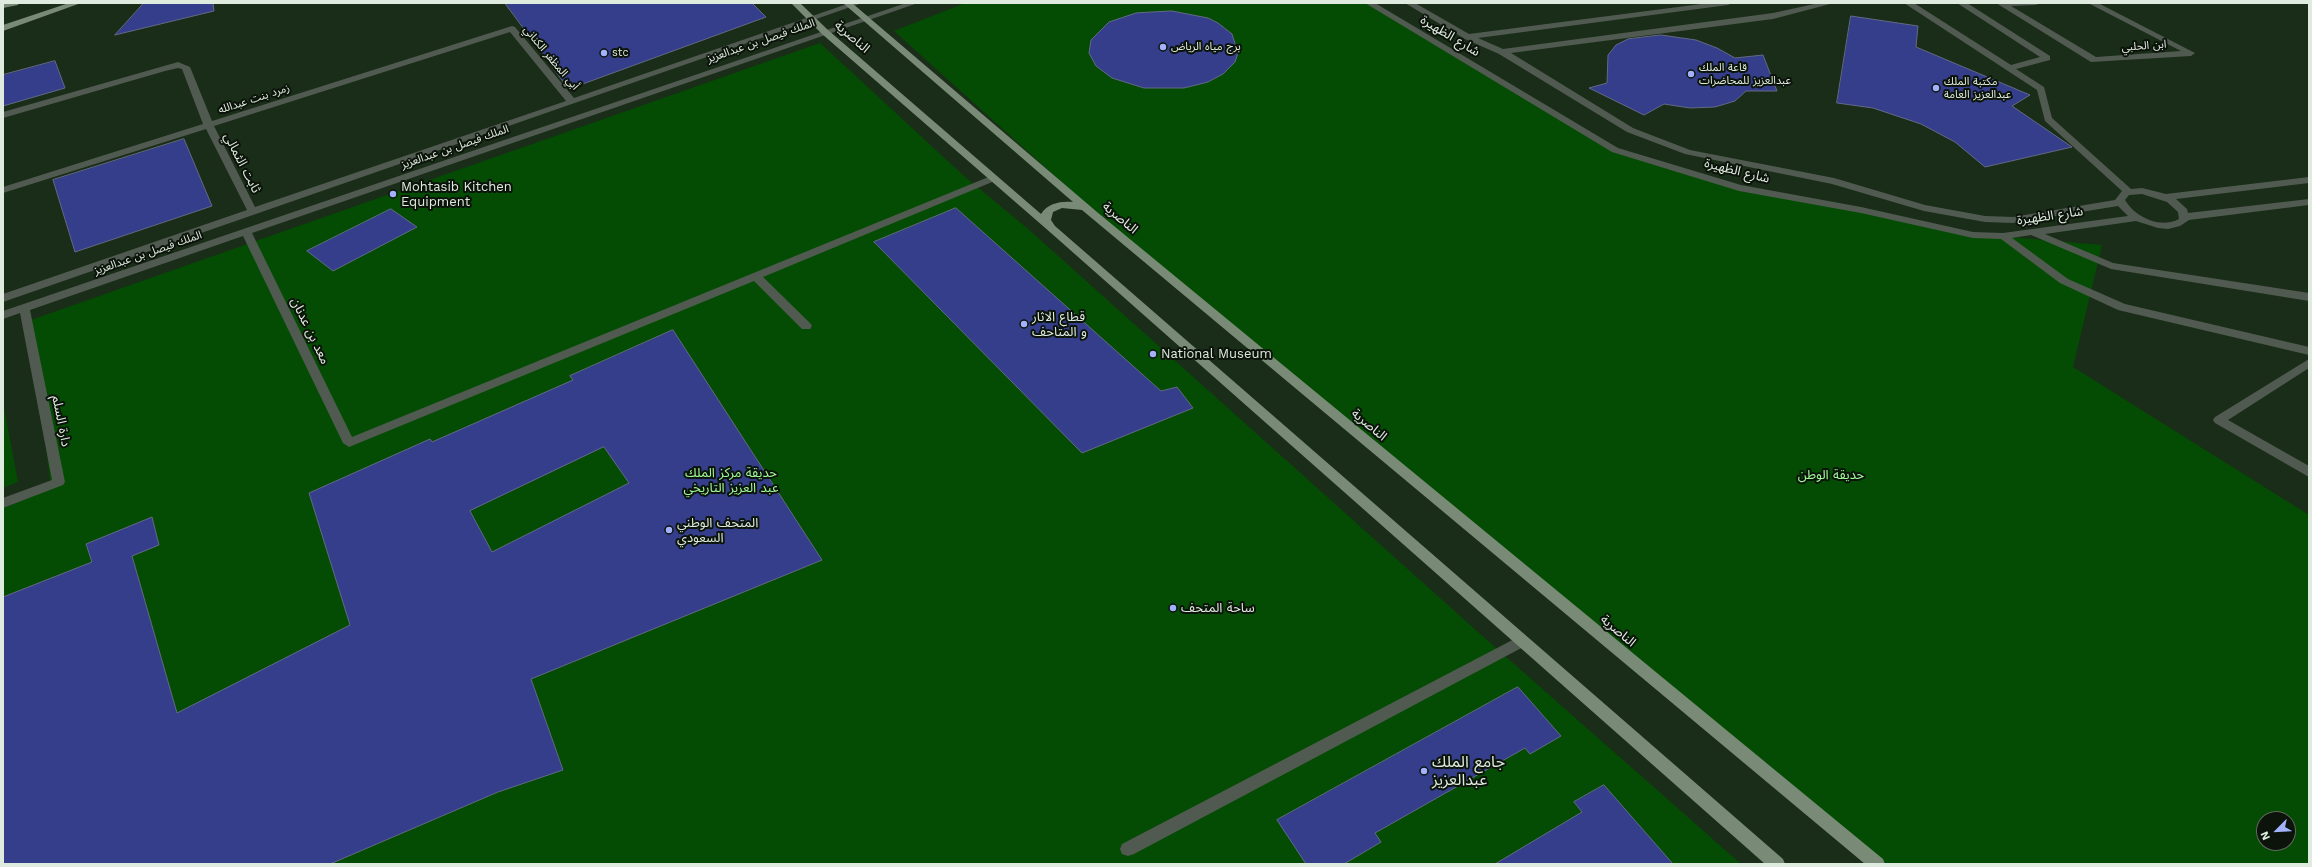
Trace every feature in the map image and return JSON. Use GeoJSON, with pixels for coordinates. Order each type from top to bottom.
{"type":"FeatureCollection","features":[{"type":"Feature","properties":{"kind":"main road"},"geometry":{"type":"LineString","coordinates":[[3,6],[15,3]]}},
{"type":"Feature","properties":{"kind":"main road"},"geometry":{"type":"LineString","coordinates":[[3,28],[76,3]]}},
{"type":"Feature","properties":{"kind":"main road","name":"الناصرية"},"geometry":{"type":"LineString","coordinates":[[795,3],[813,18],[825,32],[1055,231],[1777,864]]}},
{"type":"Feature","properties":{"kind":"main road","name":"الناصرية"},"geometry":{"type":"LineString","coordinates":[[851,4],[865,19],[1092,214],[1877,864]]}},
{"type":"Feature","properties":{"kind":"main road"},"geometry":{"type":"LineString","coordinates":[[1055,231],[1046,218],[1047,214],[1055,206],[1076,204],[1092,214]]}},
{"type":"Feature","properties":{"kind":"street","name":"الملك فيصل بن عبدالعزيز"},"geometry":{"type":"LineString","coordinates":[[3,315],[825,32],[914,3]]}},
{"type":"Feature","properties":{"kind":"street","name":"شارع الظهيرة"},"geometry":{"type":"LineString","coordinates":[[1369,3],[1615,150],[1739,188],[1861,210],[1973,235],[2004,236],[2030,231],[2137,218]]}},
{"type":"Feature","properties":{"kind":"street","name":"شارع الظهيرة"},"geometry":{"type":"LineString","coordinates":[[1409,3],[1468,37],[1502,52],[1630,130],[1688,152],[1834,182],[1924,208],[1985,219],[2013,220],[2121,202],[2127,210],[2137,218],[2153,224],[2172,225],[2180,224],[2185,217],[2309,202]]}},
{"type":"Feature","properties":{"kind":"street"},"geometry":{"type":"LineString","coordinates":[[1468,37],[1728,3]]}},
{"type":"Feature","properties":{"kind":"street"},"geometry":{"type":"LineString","coordinates":[[1502,52],[1773,16],[1830,3]]}},
{"type":"Feature","properties":{"kind":"street"},"geometry":{"type":"LineString","coordinates":[[1908,3],[2011,68],[2041,89],[2048,119],[2129,192]]}},
{"type":"Feature","properties":{"kind":"street"},"geometry":{"type":"LineString","coordinates":[[1961,3],[2047,58],[2011,68]]}},
{"type":"Feature","properties":{"kind":"street","name":"ابن الحلبي"},"geometry":{"type":"LineString","coordinates":[[2001,4],[2036,3]]}},
{"type":"Feature","properties":{"kind":"street","name":"ابن الحلبي"},"geometry":{"type":"LineString","coordinates":[[2001,4],[2094,60],[2191,53],[2092,3]]}},
{"type":"Feature","properties":{"kind":"street","name":"الملك فيصل بن عبدالعزيز"},"geometry":{"type":"LineString","coordinates":[[3,298],[572,102],[851,4]]}},
{"type":"Feature","properties":{"kind":"street","name":"أبي المظفر الكناني"},"geometry":{"type":"LineString","coordinates":[[512,29],[572,102]]}},
{"type":"Feature","properties":{"kind":"street","name":"زمرد بنت عبدالله"},"geometry":{"type":"LineString","coordinates":[[3,190],[512,29]]}},
{"type":"Feature","properties":{"kind":"street","name":"ثابت الثمالي"},"geometry":{"type":"LineString","coordinates":[[3,115],[178,65],[186,67],[209,126],[252,211]]}},
{"type":"Feature","properties":{"kind":"street"},"geometry":{"type":"LineString","coordinates":[[806,326],[756,276],[994,178]]}},
{"type":"Feature","properties":{"kind":"street"},"geometry":{"type":"LineString","coordinates":[[2165,197],[2309,180]]}},
{"type":"Feature","properties":{"kind":"street"},"geometry":{"type":"LineString","coordinates":[[2121,202],[2122,196],[2129,192],[2142,191],[2165,197],[2178,205],[2185,217]]}},
{"type":"Feature","properties":{"kind":"street"},"geometry":{"type":"LineString","coordinates":[[2030,231],[2111,266],[2309,297]]}},
{"type":"Feature","properties":{"kind":"street","name":"معد بن عدنان"},"geometry":{"type":"LineString","coordinates":[[246,232],[349,443],[756,276]]}},
{"type":"Feature","properties":{"kind":"street"},"geometry":{"type":"LineString","coordinates":[[2004,236],[2064,281],[2122,307],[2309,351]]}},
{"type":"Feature","properties":{"kind":"street","name":"دارة السلم"},"geometry":{"type":"LineString","coordinates":[[3,503],[59,482],[24,308]]}},
{"type":"Feature","properties":{"kind":"street"},"geometry":{"type":"LineString","coordinates":[[2309,363],[2219,420],[2309,472]]}},
{"type":"Feature","properties":{"kind":"street"},"geometry":{"type":"LineString","coordinates":[[1128,849],[1522,641]]}},
{"type":"Feature","properties":{"kind":"green space","name":"حديقة الوطن"},"geometry":{"type":"Polygon","coordinates":[[[965,3],[1370,3],[1618,149],[1742,187],[1976,234],[2102,245],[2073,367],[2309,515],[2309,864],[1885,864],[1096,213],[894,31],[965,3]]]}},
{"type":"Feature","properties":{"kind":"green space","name":"حديقة مركز الملك عبد العزيز التاريخي"},"geometry":{"type":"Polygon","coordinates":[[[820,43],[964,176],[1027,228],[1488,641],[1741,864],[3,864],[3,508],[51,489],[31,320],[820,43]]]}},
{"type":"Feature","properties":{"kind":"green space"},"geometry":{"type":"Polygon","coordinates":[[[3,403],[18,482],[3,488],[3,403]]]}},
{"type":"Feature","properties":{"kind":"building"},"geometry":{"type":"Polygon","coordinates":[[[144,3],[213,3],[214,11],[115,35],[144,3]]]}},
{"type":"Feature","properties":{"kind":"building","name":"stc"},"geometry":{"type":"Polygon","coordinates":[[[505,3],[752,3],[766,17],[569,89],[505,3]]]}},
{"type":"Feature","properties":{"kind":"building","name":"برج مياه الرياض"},"geometry":{"type":"Polygon","coordinates":[[[1172,11],[1208,18],[1218,23],[1232,34],[1238,53],[1235,62],[1223,74],[1208,82],[1184,88],[1144,88],[1112,78],[1096,66],[1089,53],[1091,40],[1109,22],[1136,13],[1172,11]]]}},
{"type":"Feature","properties":{"kind":"building"},"geometry":{"type":"Polygon","coordinates":[[[1851,16],[1918,26],[1916,47],[2030,95],[2012,106],[2072,147],[1985,167],[1955,142],[1921,124],[1873,108],[1837,103],[1851,16]]]}},
{"type":"Feature","properties":{"kind":"building","name":"قاعة الملك عبدالعزيز للمحاضرات"},"geometry":{"type":"Polygon","coordinates":[[[1661,35],[1696,40],[1717,48],[1735,58],[1763,55],[1777,91],[1746,91],[1735,101],[1715,107],[1690,108],[1664,104],[1644,115],[1589,88],[1607,83],[1608,55],[1616,45],[1628,39],[1661,35]]]}},
{"type":"Feature","properties":{"kind":"building"},"geometry":{"type":"Polygon","coordinates":[[[55,61],[65,88],[3,106],[3,75],[55,61]]]}},
{"type":"Feature","properties":{"kind":"building"},"geometry":{"type":"Polygon","coordinates":[[[184,139],[212,206],[75,252],[53,180],[184,139]]]}},
{"type":"Feature","properties":{"kind":"building"},"geometry":{"type":"Polygon","coordinates":[[[956,208],[1161,391],[1177,387],[1193,408],[1082,453],[874,242],[956,208]]]}},
{"type":"Feature","properties":{"kind":"building"},"geometry":{"type":"Polygon","coordinates":[[[391,209],[417,227],[333,271],[307,251],[391,209]]]}},
{"type":"Feature","properties":{"kind":"building","name":"المتحف الوطني السعودي"},"geometry":{"type":"Polygon","coordinates":[[[673,330],[822,560],[531,679],[563,770],[498,792],[330,864],[3,864],[3,597],[92,562],[86,544],[152,517],[159,545],[132,556],[177,713],[350,625],[309,493],[430,439],[432,442],[573,380],[570,376],[673,330]],[[604,447],[470,511],[492,552],[629,483],[604,447]]]}},
{"type":"Feature","properties":{"kind":"building","name":"جامع الملك عبدالعزيز"},"geometry":{"type":"Polygon","coordinates":[[[1518,687],[1561,736],[1530,754],[1525,748],[1375,833],[1381,842],[1344,864],[1306,864],[1277,820],[1518,687]]]}},
{"type":"Feature","properties":{"kind":"building"},"geometry":{"type":"Polygon","coordinates":[[[1604,785],[1673,864],[1495,864],[1582,812],[1574,802],[1604,785]]]}},
{"type":"Feature","properties":{"kind":"place","name":"برج مياه الرياض"},"geometry":{"type":"Point","coordinates":[1163,47]}},
{"type":"Feature","properties":{"kind":"place","name":"stc"},"geometry":{"type":"Point","coordinates":[604,53]}},
{"type":"Feature","properties":{"kind":"place","name":"قاعة الملك عبدالعزيز للمحاضرات"},"geometry":{"type":"Point","coordinates":[1691,74]}},
{"type":"Feature","properties":{"kind":"place","name":"مكتبة الملك عبدالعزيز العامة"},"geometry":{"type":"Point","coordinates":[1936,88]}},
{"type":"Feature","properties":{"kind":"place","name":"Mohtasib Kitchen Equipment"},"geometry":{"type":"Point","coordinates":[393,194]}},
{"type":"Feature","properties":{"kind":"place","name":"قطاع الاثار و المتاحف"},"geometry":{"type":"Point","coordinates":[1024,324]}},
{"type":"Feature","properties":{"kind":"place","name":"National Museum"},"geometry":{"type":"Point","coordinates":[1153,354]}},
{"type":"Feature","properties":{"kind":"place","name":"المتحف الوطني السعودي"},"geometry":{"type":"Point","coordinates":[669,530]}},
{"type":"Feature","properties":{"kind":"place","name":"ساحة المتحف"},"geometry":{"type":"Point","coordinates":[1173,608]}},
{"type":"Feature","properties":{"kind":"place","name":"جامع الملك عبدالعزيز"},"geometry":{"type":"Point","coordinates":[1424,771]}}]}
